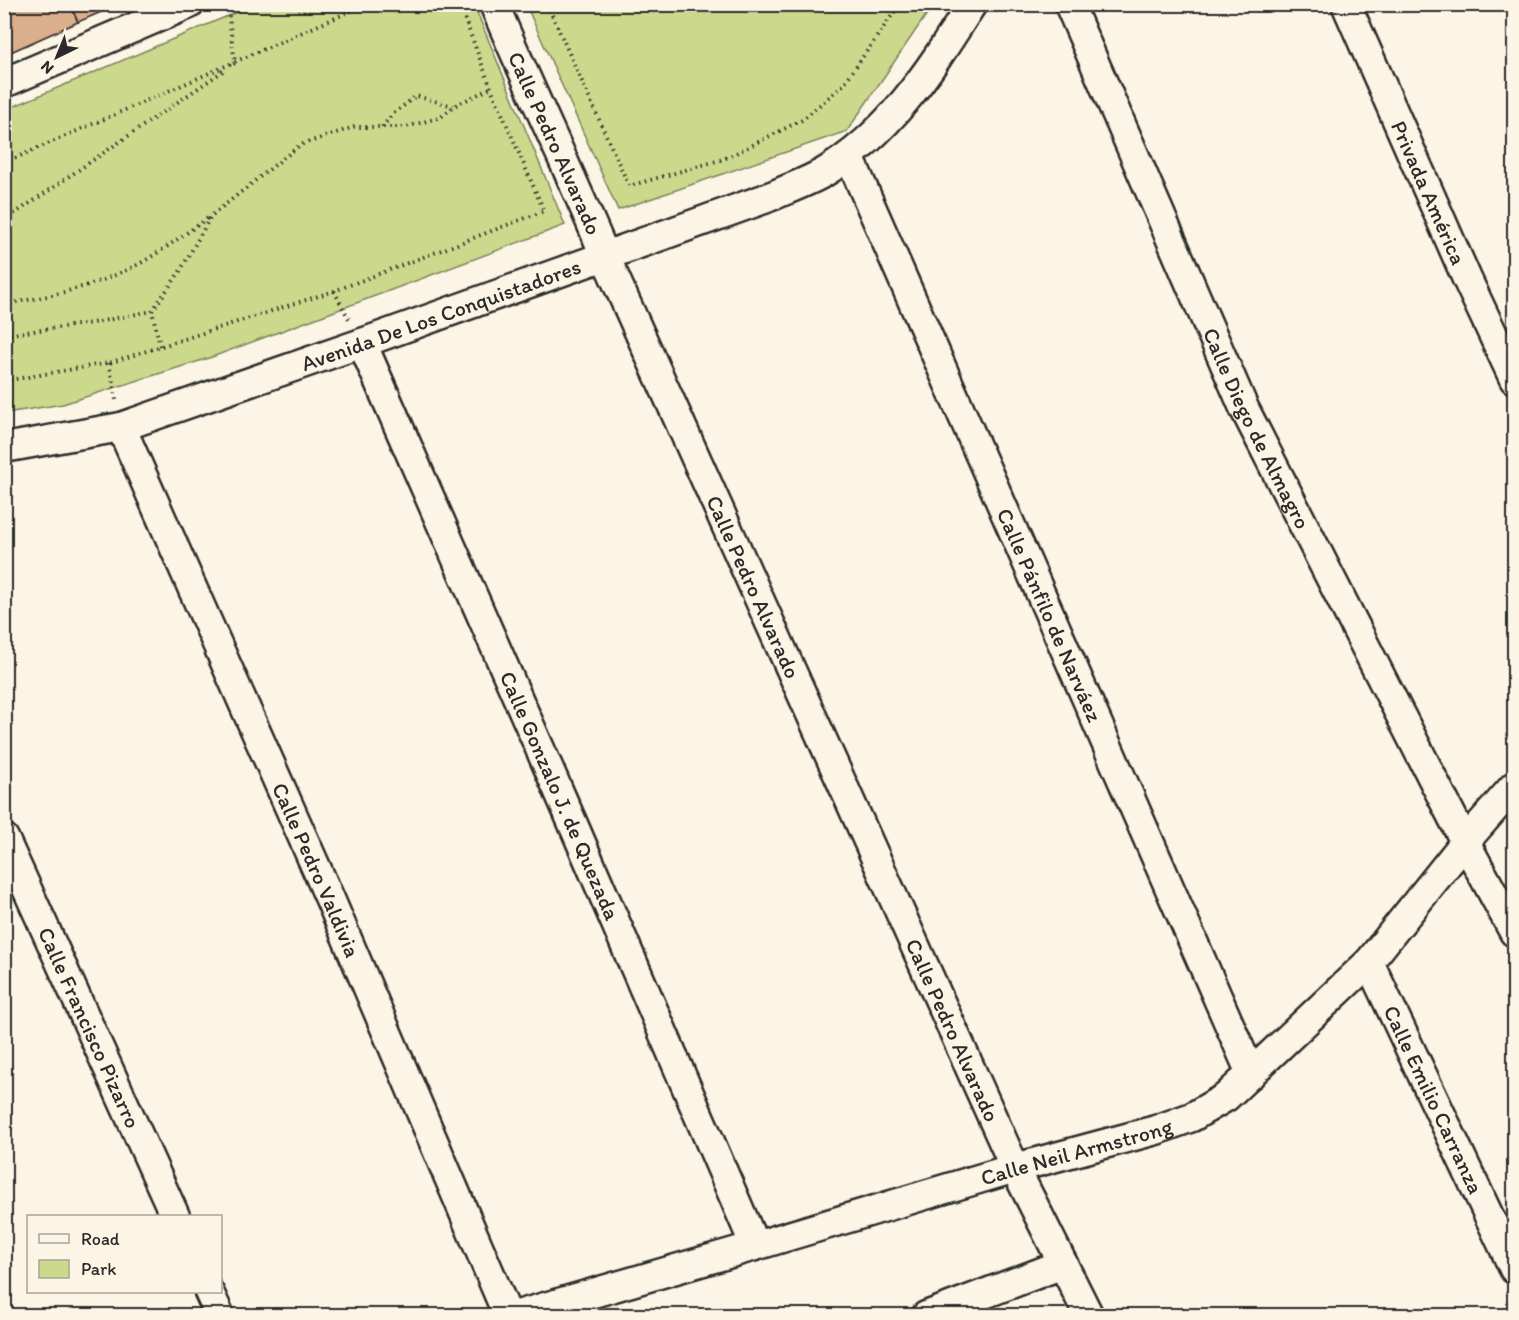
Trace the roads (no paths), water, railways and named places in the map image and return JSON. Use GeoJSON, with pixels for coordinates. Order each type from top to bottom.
{"type":"FeatureCollection","features":[{"type":"Feature","properties":{"kind":"street"},"geometry":{"type":"LineString","coordinates":[[4,83],[189,4]]}},
{"type":"Feature","properties":{"kind":"street","name":"Calle Pedro Alvarado"},"geometry":{"type":"LineString","coordinates":[[494,4],[526,82],[583,203],[1015,1168],[1089,1316]]}},
{"type":"Feature","properties":{"kind":"street","name":"Avenida De Los Conquistadores"},"geometry":{"type":"LineString","coordinates":[[4,448],[121,427],[362,344],[764,199],[822,174],[849,156],[899,109],[926,75],[972,4]]}},
{"type":"Feature","properties":{"kind":"street","name":"Calle Diego de Almagro"},"geometry":{"type":"LineString","coordinates":[[1068,4],[1244,408],[1465,842],[1515,932]]}},
{"type":"Feature","properties":{"kind":"street","name":"Privada América"},"geometry":{"type":"LineString","coordinates":[[1346,4],[1467,279],[1515,379]]}},
{"type":"Feature","properties":{"kind":"street","name":"Calle Pánfilo de Narváez"},"geometry":{"type":"LineString","coordinates":[[849,156],[1251,1074]]}},
{"type":"Feature","properties":{"kind":"street","name":"Calle Gonzalo J. de Quezada"},"geometry":{"type":"LineString","coordinates":[[362,344],[755,1246]]}},
{"type":"Feature","properties":{"kind":"street","name":"Calle Pedro Valdivia"},"geometry":{"type":"LineString","coordinates":[[121,427],[330,899],[508,1316]]}},
{"type":"Feature","properties":{"kind":"street","name":"Calle Neil Armstrong"},"geometry":{"type":"LineString","coordinates":[[514,1316],[555,1310],[755,1246],[1015,1168],[1156,1130],[1192,1117],[1226,1097],[1369,962],[1465,842],[1515,786]]}},
{"type":"Feature","properties":{"kind":"street","name":"Calle Francisco Pizarro"},"geometry":{"type":"LineString","coordinates":[[4,838],[176,1215]]}},
{"type":"Feature","properties":{"kind":"street","name":"Calle Emilio Carranza"},"geometry":{"type":"LineString","coordinates":[[1369,962],[1515,1269]]}},
{"type":"Feature","properties":{"kind":"street"},"geometry":{"type":"LineString","coordinates":[[926,1316],[1063,1264]]}},
{"type":"Feature","properties":{"kind":"street"},"geometry":{"type":"LineString","coordinates":[[209,1293],[220,1316]]}}]}
